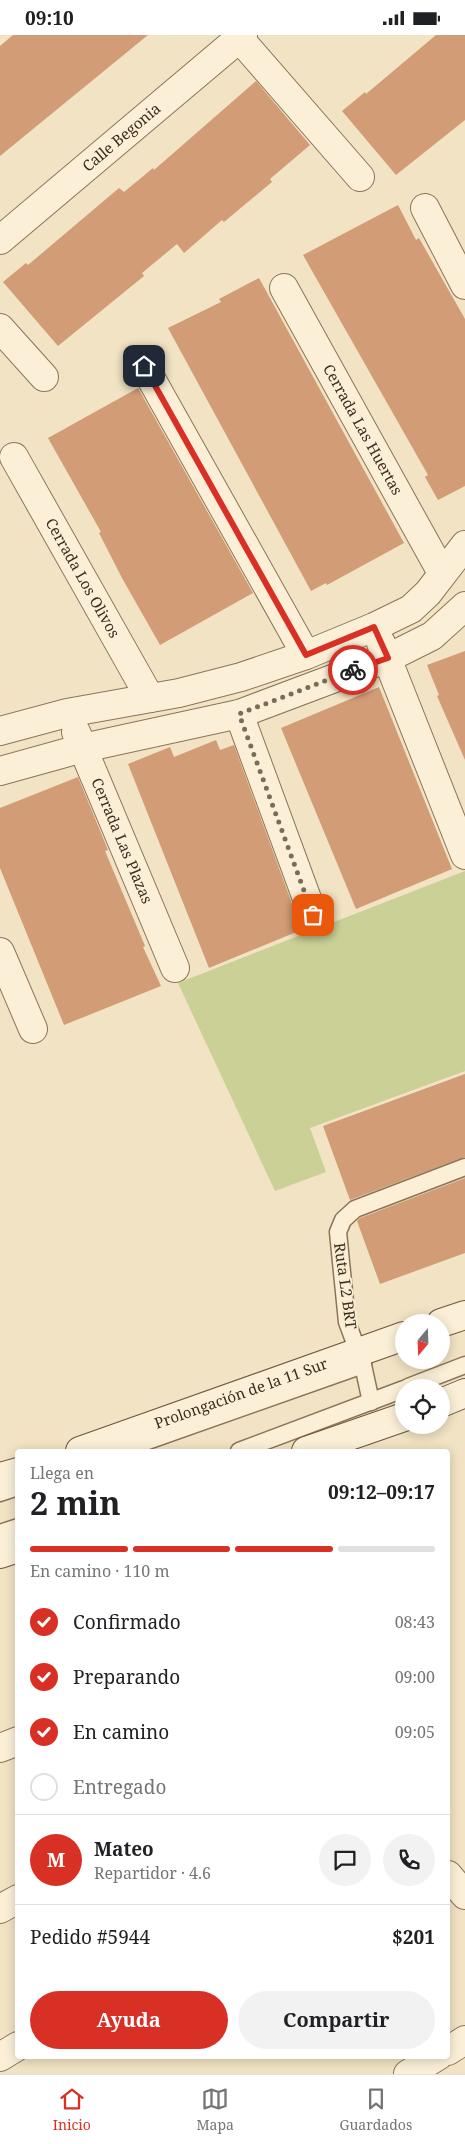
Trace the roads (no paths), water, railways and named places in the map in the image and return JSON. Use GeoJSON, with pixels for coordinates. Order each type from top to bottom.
{"type":"FeatureCollection","features":[{"type":"Feature","properties":{"kind":"street"},"geometry":{"type":"LineString","coordinates":[[241,37],[360,177]]}},
{"type":"Feature","properties":{"kind":"street","name":"Calle Begonia"},"geometry":{"type":"LineString","coordinates":[[0,240],[241,37]]}},
{"type":"Feature","properties":{"kind":"street"},"geometry":{"type":"LineString","coordinates":[[425,208],[465,285]]}},
{"type":"Feature","properties":{"kind":"street","name":"Cerrada Las Huertas"},"geometry":{"type":"LineString","coordinates":[[284,288],[442,573]]}},
{"type":"Feature","properties":{"kind":"street"},"geometry":{"type":"LineString","coordinates":[[0,328],[44,377]]}},
{"type":"Feature","properties":{"kind":"street"},"geometry":{"type":"LineString","coordinates":[[144,366],[306,655]]}},
{"type":"Feature","properties":{"kind":"street","name":"Cerrada Los Olivos"},"geometry":{"type":"LineString","coordinates":[[14,457],[150,698]]}},
{"type":"Feature","properties":{"kind":"street"},"geometry":{"type":"LineString","coordinates":[[0,731],[68,713],[179,693],[241,677],[306,655],[374,627],[411,609],[428,593],[465,545]]}},
{"type":"Feature","properties":{"kind":"street"},"geometry":{"type":"LineString","coordinates":[[0,771],[83,748],[239,714],[388,658],[432,636],[465,606]]}},
{"type":"Feature","properties":{"kind":"street"},"geometry":{"type":"LineString","coordinates":[[374,627],[388,658],[465,855]]}},
{"type":"Feature","properties":{"kind":"street","name":"Cerrada Las Plazas"},"geometry":{"type":"LineString","coordinates":[[68,713],[175,968]]}},
{"type":"Feature","properties":{"kind":"street"},"geometry":{"type":"LineString","coordinates":[[239,714],[313,915]]}},
{"type":"Feature","properties":{"kind":"street"},"geometry":{"type":"LineString","coordinates":[[0,952],[33,1029]]}},
{"type":"Feature","properties":{"kind":"street"},"geometry":{"type":"LineString","coordinates":[[450,1320],[465,1315]]}},
{"type":"Feature","properties":{"kind":"street","name":"Prolongación de la 11 Sur"},"geometry":{"type":"LineString","coordinates":[[90,1449],[361,1359],[395,1341]]}},
{"type":"Feature","properties":{"kind":"street"},"geometry":{"type":"LineString","coordinates":[[450,1399],[465,1393]]}},
{"type":"Feature","properties":{"kind":"street"},"geometry":{"type":"LineString","coordinates":[[312,1449],[395,1420]]}},
{"type":"Feature","properties":{"kind":"street"},"geometry":{"type":"LineString","coordinates":[[0,1477],[15,1473]]}},
{"type":"Feature","properties":{"kind":"street"},"geometry":{"type":"LineString","coordinates":[[0,1554],[15,1549]]}},
{"type":"Feature","properties":{"kind":"street"},"geometry":{"type":"LineString","coordinates":[[0,1748],[15,1742]]}},
{"type":"Feature","properties":{"kind":"street"},"geometry":{"type":"LineString","coordinates":[[450,1877],[465,1895]]}},
{"type":"Feature","properties":{"kind":"street"},"geometry":{"type":"LineString","coordinates":[[0,1909],[15,1901]]}},
{"type":"Feature","properties":{"kind":"street"},"geometry":{"type":"LineString","coordinates":[[450,2050],[465,2041]]}},
{"type":"Feature","properties":{"kind":"street"},"geometry":{"type":"LineString","coordinates":[[0,2057],[15,2048]]}},
{"type":"Feature","properties":{"kind":"street"},"geometry":{"type":"LineString","coordinates":[[408,2074],[433,2059]]}},
{"type":"Feature","properties":{"kind":"lane","name":"Ruta L2 BRT"},"geometry":{"type":"LineString","coordinates":[[371,1402],[361,1359],[347,1322],[338,1232],[343,1220],[355,1209],[465,1167]]}},
{"type":"Feature","properties":{"kind":"lane"},"geometry":{"type":"LineString","coordinates":[[124,1449],[361,1359]]}},
{"type":"Feature","properties":{"kind":"lane"},"geometry":{"type":"LineString","coordinates":[[429,1379],[465,1365]]}},
{"type":"Feature","properties":{"kind":"lane"},"geometry":{"type":"LineString","coordinates":[[244,1449],[395,1393]]}},
{"type":"Feature","properties":{"kind":"lane"},"geometry":{"type":"LineString","coordinates":[[0,1493],[15,1488]]}},
{"type":"Feature","properties":{"kind":"lane"},"geometry":{"type":"LineString","coordinates":[[0,1533],[15,1528]]}}]}
